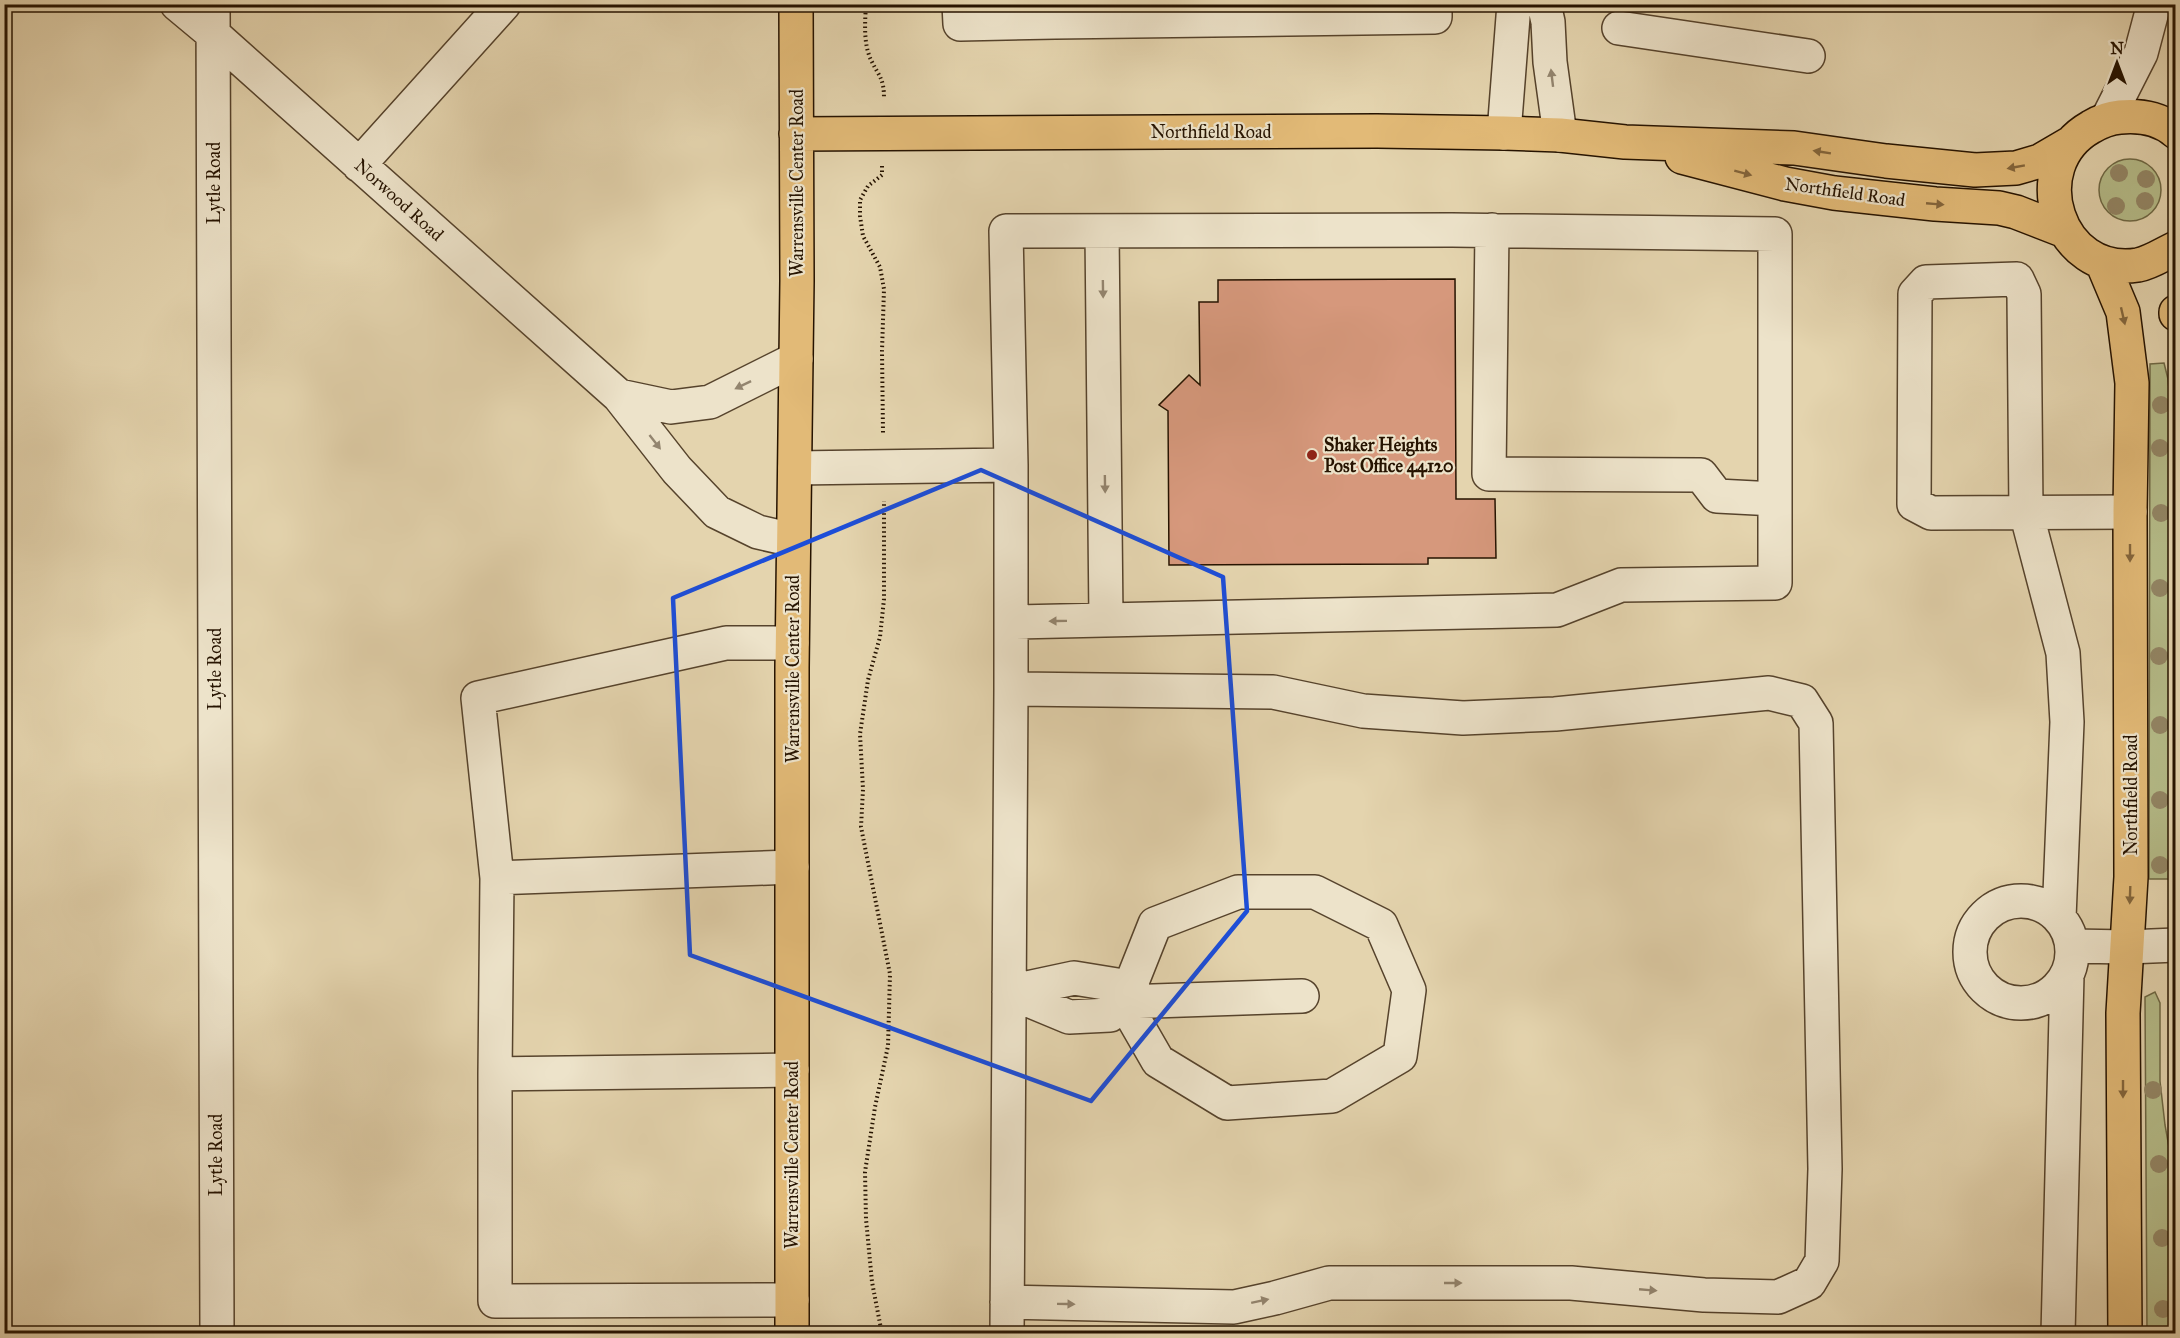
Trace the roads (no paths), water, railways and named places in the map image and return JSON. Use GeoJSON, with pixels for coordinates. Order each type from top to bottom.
{"type":"FeatureCollection","features":[{"type":"Feature","properties":{"kind":"main road","name":"Warrensville Center Road"},"geometry":{"type":"LineString","coordinates":[[792,1334],[792,643],[796,359],[796,4]]}},
{"type":"Feature","properties":{"kind":"main road"},"geometry":{"type":"LineString","coordinates":[[2108,118],[2143,116],[2156,120],[2175,132]]}},
{"type":"Feature","properties":{"kind":"main road","name":"Northfield Road"},"geometry":{"type":"LineString","coordinates":[[796,134],[1365,131],[1504,133],[1560,135],[1625,142],[1794,148],[1886,161],[1975,170],[2016,168],[2040,161],[2069,144],[2078,134],[2108,118]]}},
{"type":"Feature","properties":{"kind":"main road","name":"Northfield Road"},"geometry":{"type":"LineString","coordinates":[[1625,142],[1785,184],[1834,193],[1999,208],[2066,231]]}},
{"type":"Feature","properties":{"kind":"main road"},"geometry":{"type":"LineString","coordinates":[[2069,144],[2059,162],[2054,197],[2057,212],[2076,246],[2089,256],[2118,266],[2138,265],[2154,260],[2175,248]]}},
{"type":"Feature","properties":{"kind":"main road","name":"Northfield Road"},"geometry":{"type":"LineString","coordinates":[[2102,262],[2123,312],[2132,384],[2131,877],[2123,1013],[2125,1334]]}},
{"type":"Feature","properties":{"kind":"street","name":"Norwood Road"},"geometry":{"type":"LineString","coordinates":[[177,4],[213,19],[359,165],[619,396],[677,470],[717,512],[758,532],[793,540]]}},
{"type":"Feature","properties":{"kind":"street"},"geometry":{"type":"LineString","coordinates":[[359,165],[504,4]]}},
{"type":"Feature","properties":{"kind":"street"},"geometry":{"type":"LineString","coordinates":[[959,4],[960,24],[1055,13],[1435,17],[1435,4]]}},
{"type":"Feature","properties":{"kind":"street"},"geometry":{"type":"LineString","coordinates":[[1504,133],[1514,4]]}},
{"type":"Feature","properties":{"kind":"street"},"geometry":{"type":"LineString","coordinates":[[1544,4],[1560,135]]}},
{"type":"Feature","properties":{"kind":"street"},"geometry":{"type":"LineString","coordinates":[[2108,118],[2141,53],[2154,4]]}},
{"type":"Feature","properties":{"kind":"street","name":"Lytle Road"},"geometry":{"type":"LineString","coordinates":[[213,19],[217,1334]]}},
{"type":"Feature","properties":{"kind":"street"},"geometry":{"type":"LineString","coordinates":[[1619,28],[1808,56]]}},
{"type":"Feature","properties":{"kind":"street"},"geometry":{"type":"LineString","coordinates":[[1492,230],[1489,474],[1701,475],[1717,496],[1775,499]]}},
{"type":"Feature","properties":{"kind":"street"},"geometry":{"type":"LineString","coordinates":[[1011,622],[1557,610],[1621,585],[1775,583],[1775,234],[1492,230],[1006,231],[1011,465],[1007,1318],[1234,1307],[1329,1283],[1571,1283],[1704,1295],[1778,1297],[1809,1283],[1822,1261],[1825,1169],[1816,723],[1802,701],[1769,693],[1555,714],[1463,718],[1363,711],[1273,692],[1011,689]]}},
{"type":"Feature","properties":{"kind":"street"},"geometry":{"type":"LineString","coordinates":[[1102,231],[1106,620]]}},
{"type":"Feature","properties":{"kind":"street"},"geometry":{"type":"LineString","coordinates":[[2058,1334],[2066,946],[2067,722],[2063,653],[2026,512],[2024,294],[2017,279],[1926,282],[1915,294],[1914,504],[1931,513],[2026,512],[2130,512]]}},
{"type":"Feature","properties":{"kind":"street","name":"Norwood Road"},"geometry":{"type":"LineString","coordinates":[[619,396],[671,407],[710,402],[796,359]]}},
{"type":"Feature","properties":{"kind":"street"},"geometry":{"type":"LineString","coordinates":[[795,468],[1011,465]]}},
{"type":"Feature","properties":{"kind":"street"},"geometry":{"type":"LineString","coordinates":[[792,643],[726,643],[478,698],[497,878],[495,1302],[792,1300]]}},
{"type":"Feature","properties":{"kind":"street"},"geometry":{"type":"LineString","coordinates":[[497,878],[792,867]]}},
{"type":"Feature","properties":{"kind":"street"},"geometry":{"type":"LineString","coordinates":[[1009,992],[1069,1017],[1110,1015],[1124,1002],[1155,924],[1238,892],[1315,892],[1381,925],[1410,990],[1400,1056],[1332,1096],[1227,1103],[1158,1061],[1124,1002]]}},
{"type":"Feature","properties":{"kind":"street"},"geometry":{"type":"LineString","coordinates":[[2066,946],[2175,945]]}},
{"type":"Feature","properties":{"kind":"street"},"geometry":{"type":"LineString","coordinates":[[1124,1002],[1302,996]]}},
{"type":"Feature","properties":{"kind":"street"},"geometry":{"type":"LineString","coordinates":[[495,1074],[792,1070]]}},
{"type":"Feature","properties":{"kind":"place","name":"Shaker Heights Post Office 44120"},"geometry":{"type":"Point","coordinates":[1312,455]}}]}
